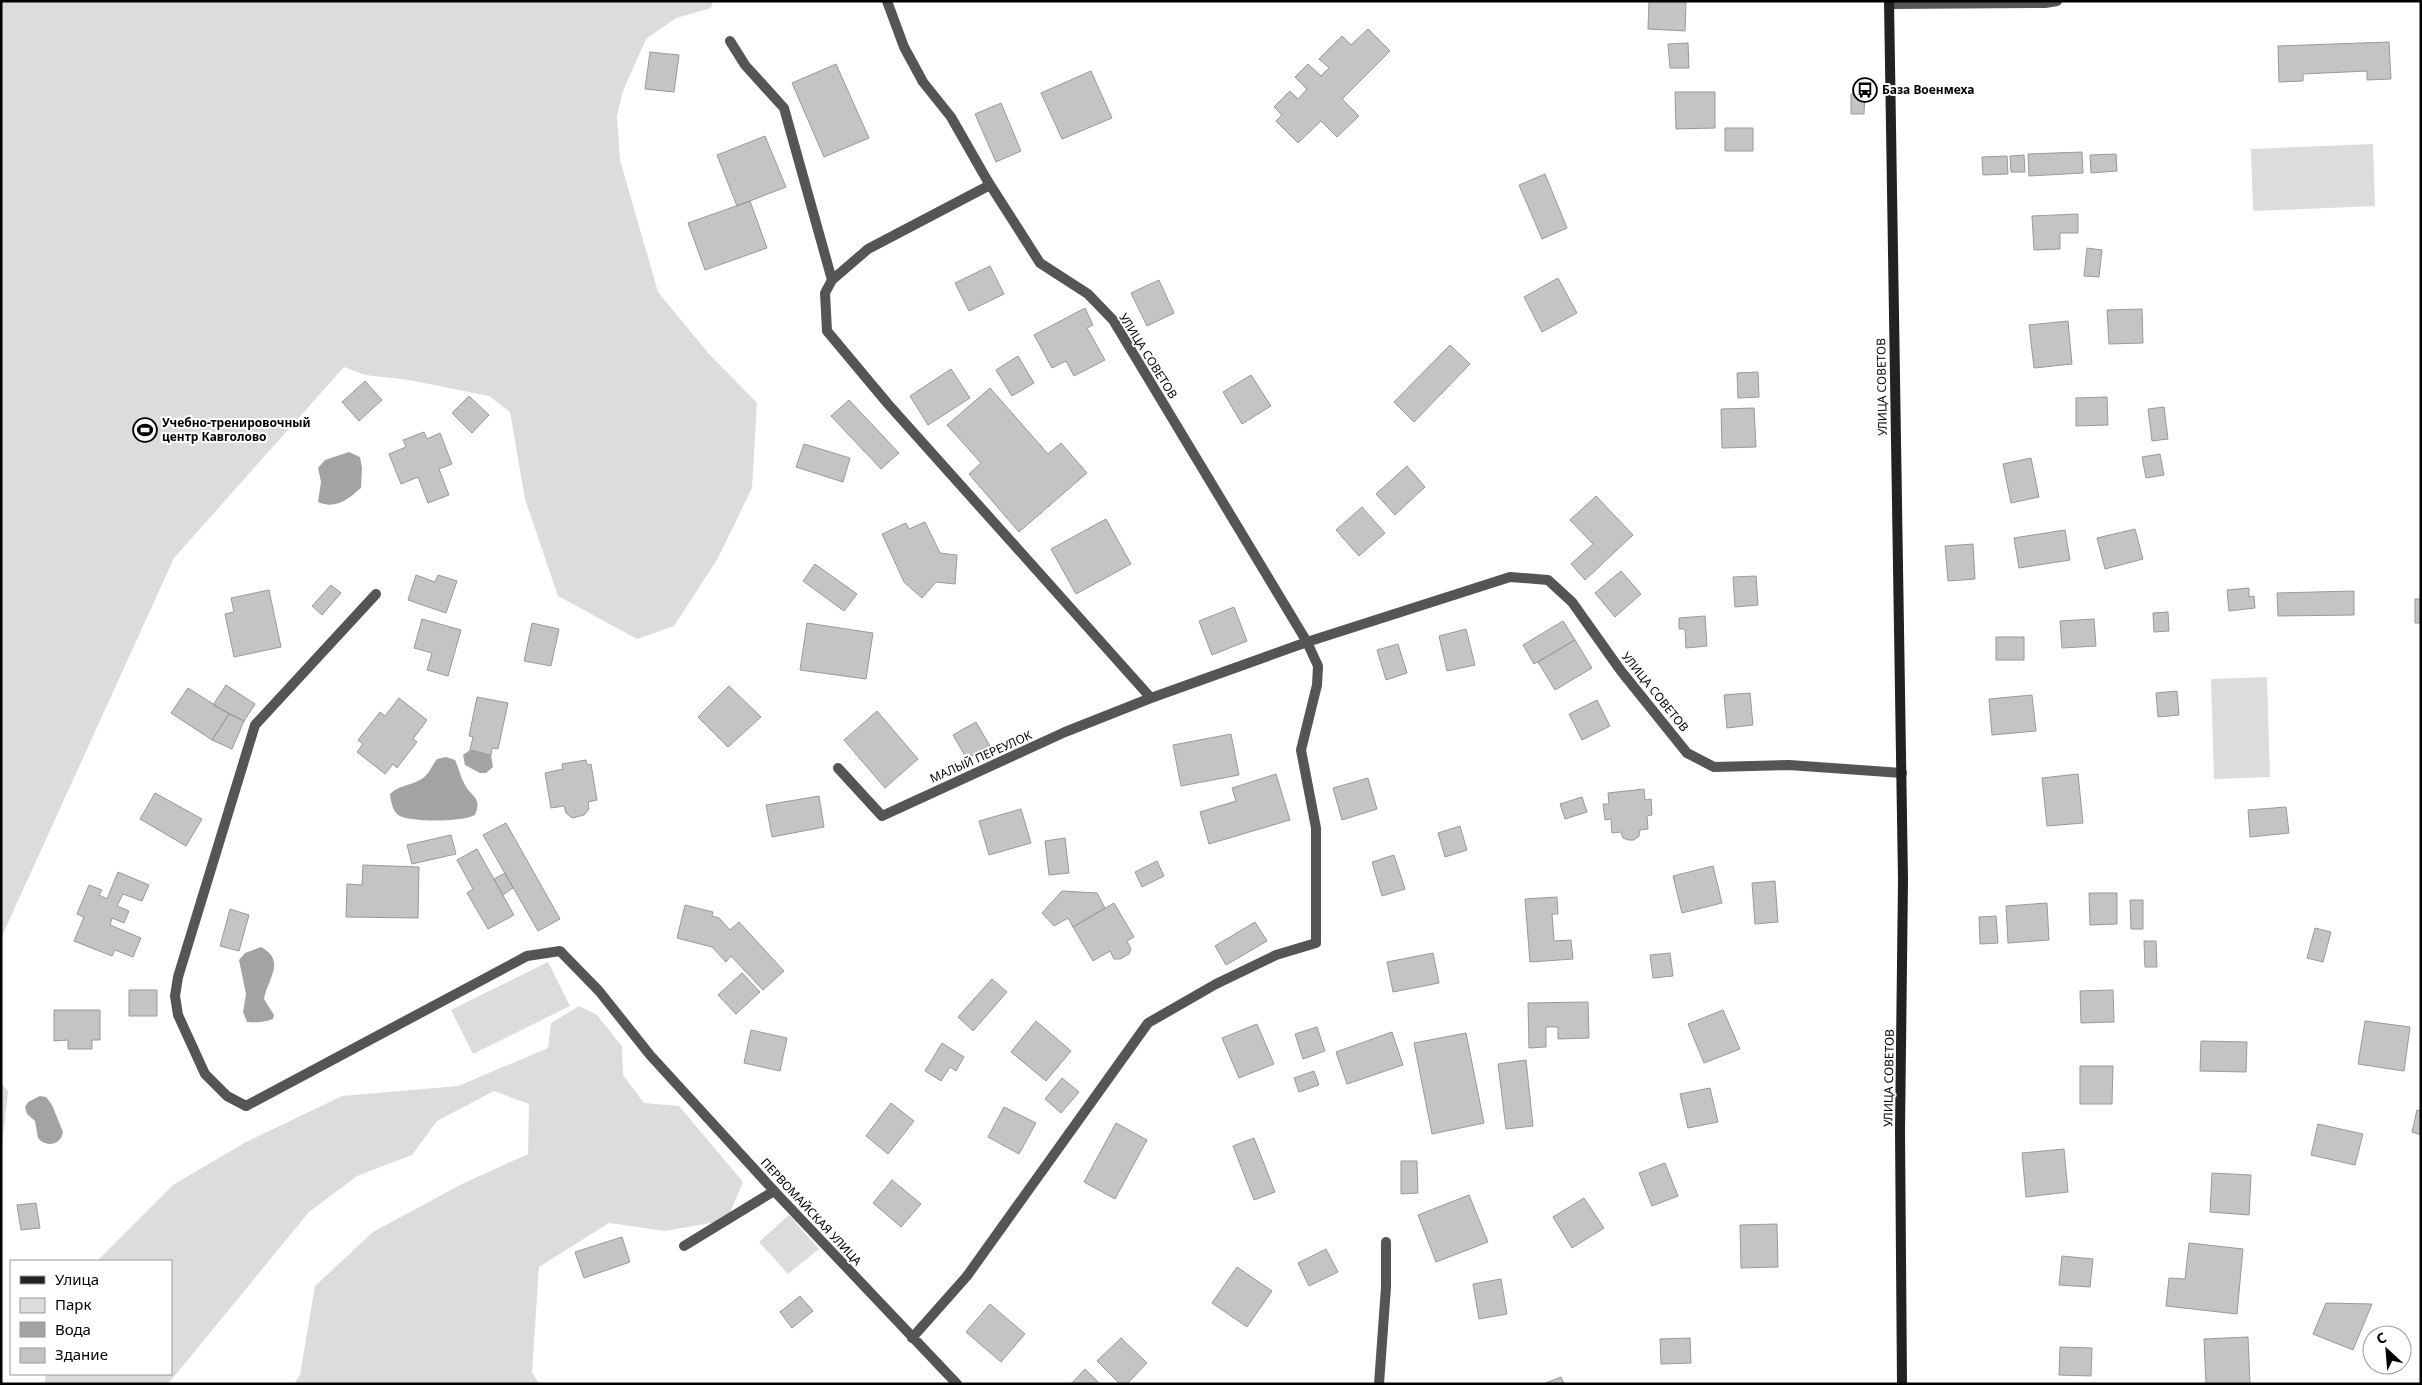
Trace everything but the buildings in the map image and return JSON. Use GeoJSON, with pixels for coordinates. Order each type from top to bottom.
{"type":"FeatureCollection","features":[{"type":"Feature","properties":{"kind":"main road","name":"УЛИЦА СОВЕТОВ"},"geometry":{"type":"LineString","coordinates":[[1889,2],[1904,880],[1900,1131],[1902,1384]]}},
{"type":"Feature","properties":{"kind":"street","name":"УЛИЦА СОВЕТОВ"},"geometry":{"type":"LineString","coordinates":[[887,1],[904,47],[924,82],[951,117],[990,185],[1040,262],[1088,294],[1113,320],[1307,642],[1318,666],[1317,685],[1302,750],[1316,828],[1316,943],[1276,955],[1216,984],[1148,1023],[967,1276],[912,1338]]}},
{"type":"Feature","properties":{"kind":"street"},"geometry":{"type":"LineString","coordinates":[[1889,2],[2045,3],[2057,1]]}},
{"type":"Feature","properties":{"kind":"street"},"geometry":{"type":"LineString","coordinates":[[730,40],[745,65],[784,108],[832,280]]}},
{"type":"Feature","properties":{"kind":"street"},"geometry":{"type":"LineString","coordinates":[[990,185],[931,218],[868,249],[832,280],[825,293],[828,331],[888,404],[1151,698]]}},
{"type":"Feature","properties":{"kind":"street","name":"УЛИЦА СОВЕТОВ"},"geometry":{"type":"LineString","coordinates":[[1151,698],[1307,642],[1510,577],[1548,580],[1572,602],[1621,671],[1687,753],[1714,767],[1789,765],[1902,773]]}},
{"type":"Feature","properties":{"kind":"street","name":"ПЕРВОМАЙСКАЯ УЛИЦА"},"geometry":{"type":"LineString","coordinates":[[376,594],[255,725],[178,978],[175,996],[178,1015],[205,1074],[227,1096],[246,1106],[527,956],[560,952],[599,991],[650,1055],[774,1192],[957,1384]]}},
{"type":"Feature","properties":{"kind":"street","name":"МАЛЫЙ ПЕРЕУЛОК"},"geometry":{"type":"LineString","coordinates":[[838,768],[882,816],[1066,732],[1151,698]]}},
{"type":"Feature","properties":{"kind":"street"},"geometry":{"type":"LineString","coordinates":[[684,1246],[774,1192]]}},
{"type":"Feature","properties":{"kind":"street"},"geometry":{"type":"LineString","coordinates":[[1379,1384],[1386,1242]]}},
{"type":"Feature","properties":{"kind":"green space"},"geometry":{"type":"Polygon","coordinates":[[[1,1],[713,1],[711,8],[676,18],[646,39],[623,91],[617,116],[620,160],[658,292],[709,354],[757,403],[752,488],[718,558],[674,626],[637,639],[558,596],[525,499],[510,412],[489,396],[409,380],[365,375],[344,367],[174,558],[1,938],[1,1]]]}},
{"type":"Feature","properties":{"kind":"green space"},"geometry":{"type":"Polygon","coordinates":[[[2373,144],[2375,206],[2253,211],[2251,149],[2373,144]]]}},
{"type":"Feature","properties":{"kind":"green space"},"geometry":{"type":"Polygon","coordinates":[[[2267,677],[2270,777],[2214,779],[2211,679],[2267,677]]]}},
{"type":"Feature","properties":{"kind":"green space"},"geometry":{"type":"Polygon","coordinates":[[[548,962],[570,1006],[473,1054],[451,1010],[548,962]]]}},
{"type":"Feature","properties":{"kind":"green space"},"geometry":{"type":"Polygon","coordinates":[[[579,1006],[596,1014],[622,1046],[623,1075],[644,1103],[679,1106],[743,1182],[727,1220],[665,1231],[609,1223],[539,1267],[532,1372],[539,1384],[294,1384],[300,1375],[315,1286],[373,1232],[462,1184],[528,1154],[529,1104],[494,1091],[437,1121],[412,1155],[357,1176],[309,1212],[168,1384],[44,1384],[46,1375],[172,1375],[172,1260],[98,1260],[173,1185],[246,1142],[342,1096],[458,1086],[548,1048],[551,1023],[579,1006]]]}},
{"type":"Feature","properties":{"kind":"green space"},"geometry":{"type":"Polygon","coordinates":[[[1,1083],[8,1091],[1,1155],[1,1083]]]}},
{"type":"Feature","properties":{"kind":"green space"},"geometry":{"type":"Polygon","coordinates":[[[789,1215],[819,1249],[788,1274],[759,1242],[789,1215]]]}},
{"type":"Feature","properties":{"kind":"water"},"geometry":{"type":"Polygon","coordinates":[[[349,452],[360,457],[362,468],[361,488],[336,504],[330,505],[318,502],[321,482],[318,468],[325,460],[349,452]]]}},
{"type":"Feature","properties":{"kind":"water"},"geometry":{"type":"Polygon","coordinates":[[[470,750],[491,755],[493,767],[486,773],[480,773],[465,765],[463,755],[470,750]]]}},
{"type":"Feature","properties":{"kind":"water"},"geometry":{"type":"Polygon","coordinates":[[[446,757],[455,760],[461,778],[477,800],[478,804],[475,815],[439,821],[409,819],[399,816],[393,808],[390,794],[398,788],[423,778],[437,759],[446,757]]]}},
{"type":"Feature","properties":{"kind":"water"},"geometry":{"type":"Polygon","coordinates":[[[261,947],[269,952],[273,958],[273,971],[264,999],[274,1015],[273,1019],[267,1021],[247,1022],[243,1012],[246,994],[239,960],[245,953],[261,947]]]}},
{"type":"Feature","properties":{"kind":"water"},"geometry":{"type":"Polygon","coordinates":[[[40,1096],[46,1097],[52,1105],[63,1132],[59,1140],[53,1144],[45,1143],[38,1138],[35,1121],[27,1114],[25,1107],[28,1102],[40,1096]]]}},
{"type":"Feature","properties":{"kind":"place","name":"База Военмеха"},"geometry":{"type":"Point","coordinates":[1865,90]}},
{"type":"Feature","properties":{"kind":"place","name":"Учебно-тренировочный центр Кавголово"},"geometry":{"type":"Point","coordinates":[145,430]}}]}
